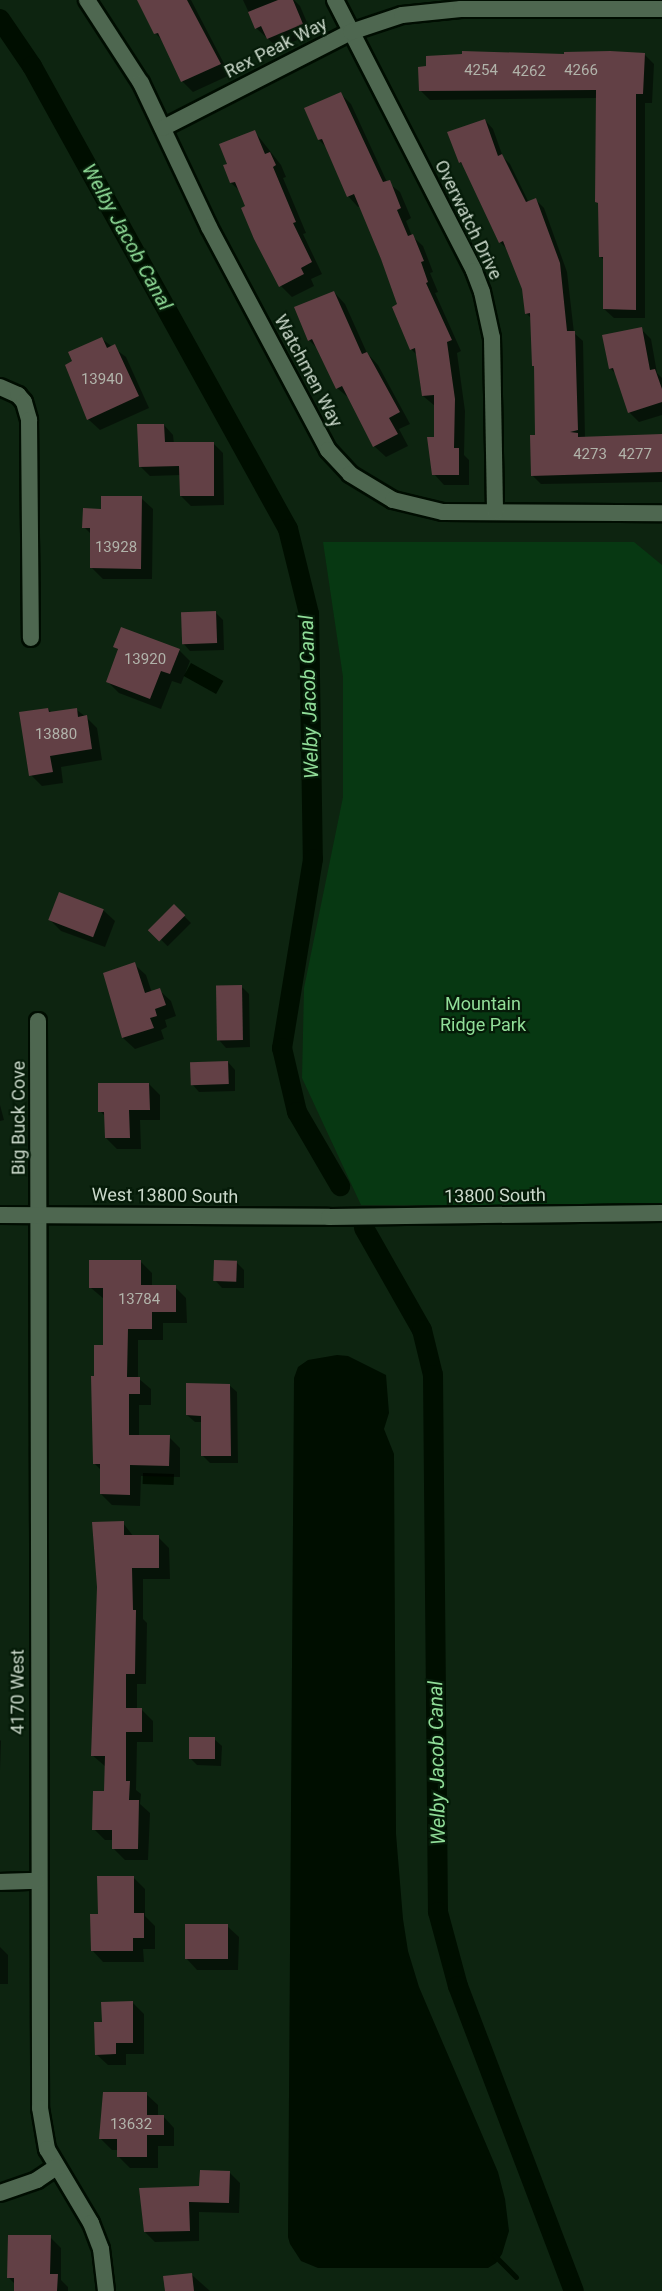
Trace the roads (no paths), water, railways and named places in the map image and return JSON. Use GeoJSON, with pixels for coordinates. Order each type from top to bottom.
{"type":"FeatureCollection","features":[{"type":"Feature","properties":{"kind":"street","name":"Watchmen Way"},"geometry":{"type":"LineString","coordinates":[[87,0],[124,54],[163,128],[213,235],[328,450],[339,463],[378,493],[409,506],[443,512],[662,513]]}},
{"type":"Feature","properties":{"kind":"street","name":"Overwatch Drive"},"geometry":{"type":"LineString","coordinates":[[335,0],[469,261],[482,292],[492,338],[495,512]]}},
{"type":"Feature","properties":{"kind":"street","name":"Rex Peak Way"},"geometry":{"type":"LineString","coordinates":[[163,128],[351,32],[402,15],[441,10],[662,9]]}},
{"type":"Feature","properties":{"kind":"street"},"geometry":{"type":"LineString","coordinates":[[0,387],[18,395],[24,402],[29,420],[31,638]]}},
{"type":"Feature","properties":{"kind":"street","name":"Big Buck Cove"},"geometry":{"type":"LineString","coordinates":[[38,1021],[38,1215]]}},
{"type":"Feature","properties":{"kind":"street","name":"13800 South"},"geometry":{"type":"LineString","coordinates":[[329,1217],[662,1213]]}},
{"type":"Feature","properties":{"kind":"street","name":"West 13800 South"},"geometry":{"type":"LineString","coordinates":[[0,1215],[329,1217]]}},
{"type":"Feature","properties":{"kind":"street","name":"4170 West"},"geometry":{"type":"LineString","coordinates":[[38,1215],[37,1881],[40,2108],[47,2149],[91,2223],[100,2249],[106,2291]]}},
{"type":"Feature","properties":{"kind":"street"},"geometry":{"type":"LineString","coordinates":[[0,1882],[37,1881]]}},
{"type":"Feature","properties":{"kind":"street"},"geometry":{"type":"LineString","coordinates":[[0,2193],[37,2180],[56,2167]]}},
{"type":"Feature","properties":{"kind":"waterway","name":"Welby Jacob Canal"},"geometry":{"type":"LineString","coordinates":[[0,19],[32,66],[288,529],[309,614],[313,859],[282,1048],[297,1112],[340,1186]]}},
{"type":"Feature","properties":{"kind":"waterway","name":"Welby Jacob Canal"},"geometry":{"type":"LineString","coordinates":[[364,1228],[422,1330],[433,1375],[438,1912],[458,1986],[574,2291]]}},
{"type":"Feature","properties":{"kind":"waterway"},"geometry":{"type":"LineString","coordinates":[[494,2255],[516,2277]]}},
{"type":"Feature","properties":{"kind":"park label","name":"Mountain Ridge Park"},"geometry":{"type":"Point","coordinates":[483,1015]}}]}
